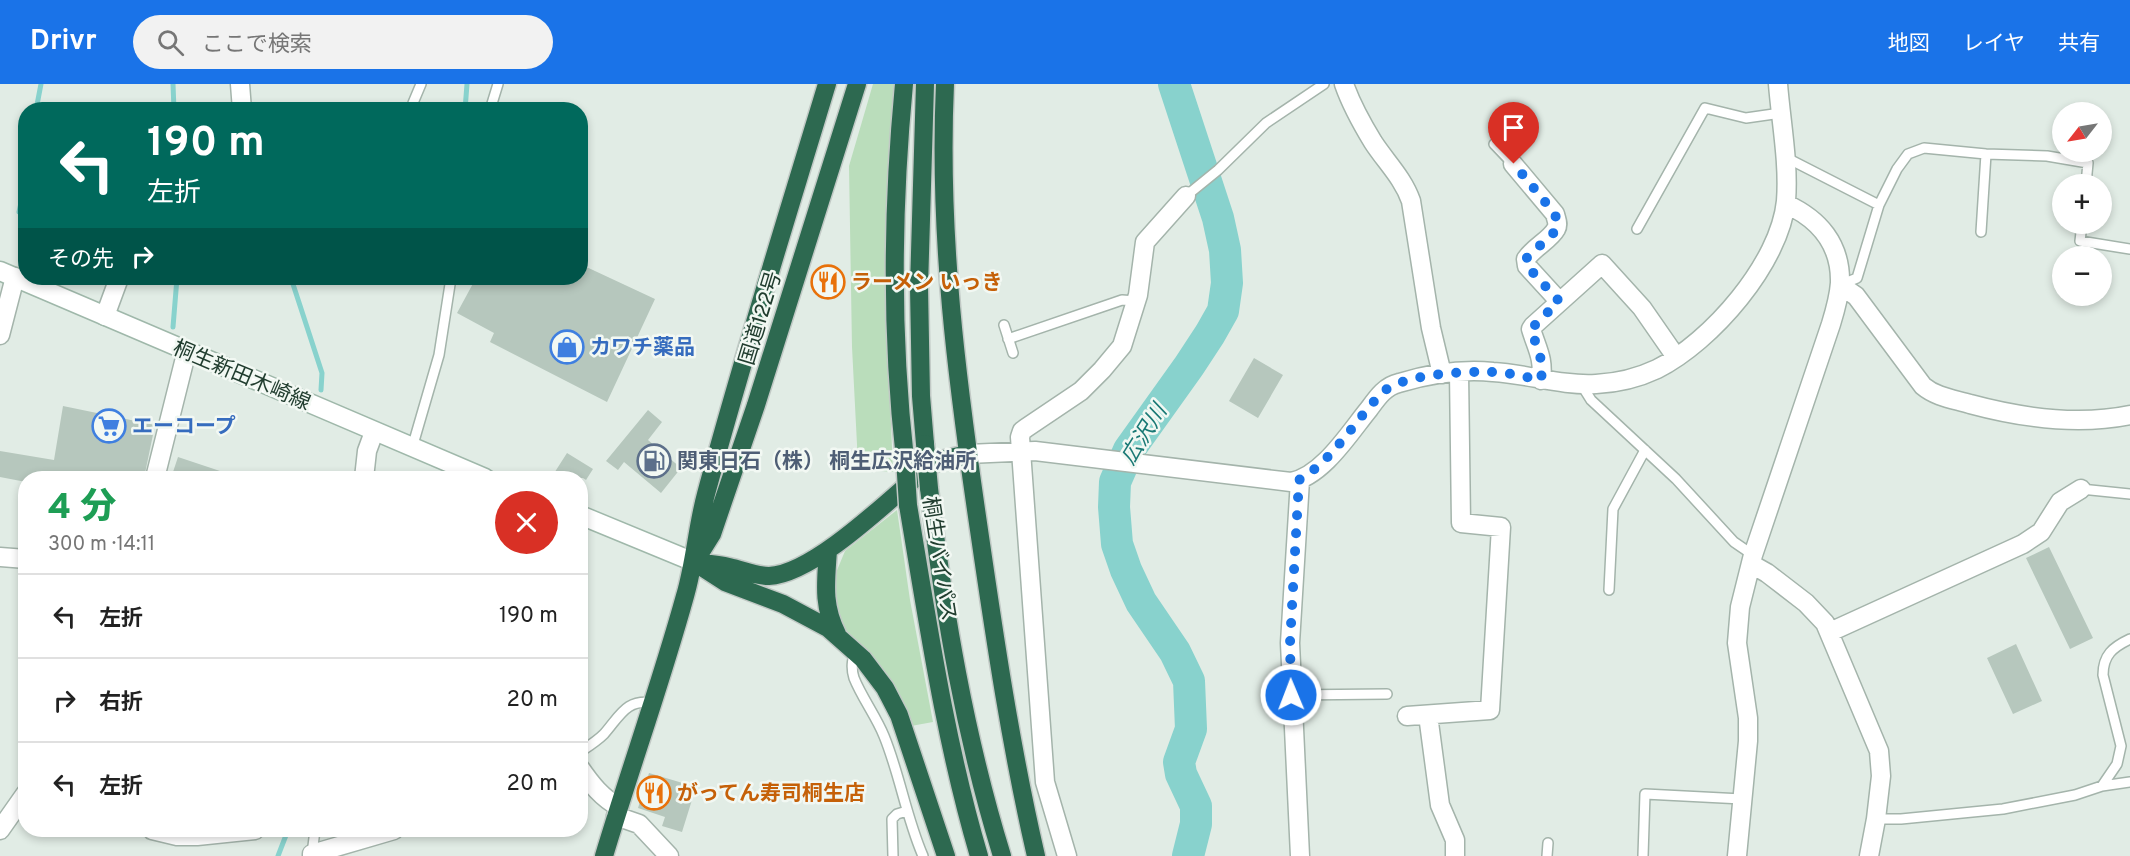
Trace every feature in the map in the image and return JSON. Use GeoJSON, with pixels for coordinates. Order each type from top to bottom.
{"type":"FeatureCollection","features":[{"type":"Feature","properties":{"kind":"highway","name":"国道122号"},"geometry":{"type":"LineString","coordinates":[[604,856],[654,703],[694,562],[699,519],[735,387],[827,84]]}},
{"type":"Feature","properties":{"kind":"highway","name":"国道122号"},"geometry":{"type":"LineString","coordinates":[[694,562],[712,534],[756,405],[857,84]]}},
{"type":"Feature","properties":{"kind":"highway","name":"桐生バイパス"},"geometry":{"type":"LineString","coordinates":[[903,84],[894,286],[900,414],[908,505],[943,714],[979,856]]}},
{"type":"Feature","properties":{"kind":"highway","name":"桐生バイパス"},"geometry":{"type":"LineString","coordinates":[[926,84],[919,287],[921,396],[929,488],[951,648],[979,774],[1002,856]]}},
{"type":"Feature","properties":{"kind":"highway"},"geometry":{"type":"LineString","coordinates":[[945,84],[946,240],[957,378],[1009,727],[1036,856]]}},
{"type":"Feature","properties":{"kind":"highway"},"geometry":{"type":"LineString","coordinates":[[694,562],[770,576],[798,569],[828,550],[929,466],[945,459],[968,454]]}},
{"type":"Feature","properties":{"kind":"highway"},"geometry":{"type":"LineString","coordinates":[[828,550],[825,592],[829,616],[837,634]]}},
{"type":"Feature","properties":{"kind":"highway"},"geometry":{"type":"LineString","coordinates":[[694,562],[725,582],[783,604],[837,634],[855,651],[885,688],[899,715],[946,856]]}},
{"type":"Feature","properties":{"kind":"street"},"geometry":{"type":"LineString","coordinates":[[240,84],[242,102]]}},
{"type":"Feature","properties":{"kind":"street"},"geometry":{"type":"LineString","coordinates":[[1344,84],[1374,144],[1407,189],[1411,201],[1431,328],[1450,373],[1461,523],[1501,527],[1490,710],[1407,716]]}},
{"type":"Feature","properties":{"kind":"street"},"geometry":{"type":"LineString","coordinates":[[968,454],[1022,450],[1284,481],[1299,480],[1329,458],[1388,388],[1397,383],[1450,373],[1492,372],[1581,384],[1619,381],[1660,368],[1700,339],[1731,309],[1769,253],[1786,204],[1778,84]]}},
{"type":"Feature","properties":{"kind":"street"},"geometry":{"type":"LineString","coordinates":[[1514,164],[1555,214],[1558,223],[1556,230],[1526,259],[1527,266],[1559,301]]}},
{"type":"Feature","properties":{"kind":"street"},"geometry":{"type":"LineString","coordinates":[[1067,856],[1045,782],[1020,437],[1022,431],[1082,391],[1122,346],[1136,301],[1145,242],[1192,192]]}},
{"type":"Feature","properties":{"kind":"street"},"geometry":{"type":"LineString","coordinates":[[1737,856],[1748,741],[1748,718],[1740,667],[1738,633],[1740,607],[1752,560],[1831,324],[1840,285],[1837,262],[1825,232],[1818,223],[1803,212],[1786,204]]}},
{"type":"Feature","properties":{"kind":"street"},"geometry":{"type":"LineString","coordinates":[[1541,380],[1543,367],[1541,355],[1531,329],[1602,264],[1642,308],[1676,357]]}},
{"type":"Feature","properties":{"kind":"street"},"geometry":{"type":"LineString","coordinates":[[0,335],[8,274]]}},
{"type":"Feature","properties":{"kind":"street","name":"桐生新田木崎線"},"geometry":{"type":"LineString","coordinates":[[33,285],[468,471]]}},
{"type":"Feature","properties":{"kind":"street"},"geometry":{"type":"LineString","coordinates":[[105,316],[116,285]]}},
{"type":"Feature","properties":{"kind":"street"},"geometry":{"type":"LineString","coordinates":[[1840,285],[1856,296],[1923,386],[1938,396],[2025,417],[2101,420],[2130,415]]}},
{"type":"Feature","properties":{"kind":"street"},"geometry":{"type":"LineString","coordinates":[[157,471],[184,362],[190,351]]}},
{"type":"Feature","properties":{"kind":"street"},"geometry":{"type":"LineString","coordinates":[[365,471],[374,432]]}},
{"type":"Feature","properties":{"kind":"street"},"geometry":{"type":"LineString","coordinates":[[1299,480],[1290,643],[1300,856]]}},
{"type":"Feature","properties":{"kind":"street"},"geometry":{"type":"LineString","coordinates":[[1830,632],[2023,544],[2041,531],[2061,502],[2081,489]]}},
{"type":"Feature","properties":{"kind":"street"},"geometry":{"type":"LineString","coordinates":[[588,518],[694,562]]}},
{"type":"Feature","properties":{"kind":"street"},"geometry":{"type":"LineString","coordinates":[[0,557],[18,558]]}},
{"type":"Feature","properties":{"kind":"street"},"geometry":{"type":"LineString","coordinates":[[1752,560],[1806,603],[1825,623],[1880,751],[1881,776],[1869,856]]}},
{"type":"Feature","properties":{"kind":"street"},"geometry":{"type":"LineString","coordinates":[[1428,715],[1440,805],[1455,840],[1455,856]]}},
{"type":"Feature","properties":{"kind":"street"},"geometry":{"type":"LineString","coordinates":[[588,778],[600,794],[618,811],[639,824],[669,856]]}},
{"type":"Feature","properties":{"kind":"street"},"geometry":{"type":"LineString","coordinates":[[0,830],[18,804]]}},
{"type":"Feature","properties":{"kind":"street"},"geometry":{"type":"LineString","coordinates":[[312,855],[371,837]]}},
{"type":"Feature","properties":{"kind":"lane"},"geometry":{"type":"LineString","coordinates":[[414,102],[421,84]]}},
{"type":"Feature","properties":{"kind":"lane"},"geometry":{"type":"LineString","coordinates":[[492,102],[498,84]]}},
{"type":"Feature","properties":{"kind":"lane"},"geometry":{"type":"LineString","coordinates":[[1192,192],[1266,123],[1324,84]]}},
{"type":"Feature","properties":{"kind":"lane"},"geometry":{"type":"LineString","coordinates":[[1636,229],[1705,108],[1746,118],[1781,113]]}},
{"type":"Feature","properties":{"kind":"lane"},"geometry":{"type":"LineString","coordinates":[[1494,144],[1514,164]]}},
{"type":"Feature","properties":{"kind":"lane"},"geometry":{"type":"LineString","coordinates":[[1840,285],[1857,278],[1879,205],[1897,169],[1908,154],[1924,148],[1986,154],[2047,156],[2088,163],[2087,174]]}},
{"type":"Feature","properties":{"kind":"lane"},"geometry":{"type":"LineString","coordinates":[[1981,232],[1986,154]]}},
{"type":"Feature","properties":{"kind":"lane"},"geometry":{"type":"LineString","coordinates":[[1784,156],[1879,205]]}},
{"type":"Feature","properties":{"kind":"lane"},"geometry":{"type":"LineString","coordinates":[[2081,234],[2080,241],[2130,249]]}},
{"type":"Feature","properties":{"kind":"lane"},"geometry":{"type":"LineString","coordinates":[[412,448],[439,355],[450,285]]}},
{"type":"Feature","properties":{"kind":"lane"},"geometry":{"type":"LineString","coordinates":[[1008,339],[1122,300],[1136,301]]}},
{"type":"Feature","properties":{"kind":"lane"},"geometry":{"type":"LineString","coordinates":[[1004,325],[1013,353]]}},
{"type":"Feature","properties":{"kind":"lane"},"geometry":{"type":"LineString","coordinates":[[1581,384],[1591,400],[1676,479],[1752,560]]}},
{"type":"Feature","properties":{"kind":"lane"},"geometry":{"type":"LineString","coordinates":[[1609,590],[1613,508],[1645,450]]}},
{"type":"Feature","properties":{"kind":"lane"},"geometry":{"type":"LineString","coordinates":[[2081,489],[2130,494]]}},
{"type":"Feature","properties":{"kind":"lane"},"geometry":{"type":"LineString","coordinates":[[2102,786],[2117,764],[2121,746],[2103,675],[2103,665],[2111,650],[2130,639]]}},
{"type":"Feature","properties":{"kind":"lane"},"geometry":{"type":"LineString","coordinates":[[855,651],[851,666],[854,678],[884,735],[923,856]]}},
{"type":"Feature","properties":{"kind":"lane"},"geometry":{"type":"LineString","coordinates":[[1291,695],[1387,694]]}},
{"type":"Feature","properties":{"kind":"lane"},"geometry":{"type":"LineString","coordinates":[[588,746],[603,735],[621,713],[633,704],[644,701],[654,703]]}},
{"type":"Feature","properties":{"kind":"lane"},"geometry":{"type":"LineString","coordinates":[[1876,819],[1901,819],[2003,809],[2075,795],[2102,786],[2130,782]]}},
{"type":"Feature","properties":{"kind":"lane"},"geometry":{"type":"LineString","coordinates":[[1643,856],[1645,794],[1742,799]]}},
{"type":"Feature","properties":{"kind":"lane"},"geometry":{"type":"LineString","coordinates":[[893,856],[892,819],[897,814],[907,811]]}},
{"type":"Feature","properties":{"kind":"lane"},"geometry":{"type":"LineString","coordinates":[[312,855],[314,837]]}},
{"type":"Feature","properties":{"kind":"lane"},"geometry":{"type":"LineString","coordinates":[[1547,856],[1548,843]]}},
{"type":"Feature","properties":{"kind":"green space"},"geometry":{"type":"Polygon","coordinates":[[[873,84],[894,84],[889,176],[887,329],[893,472],[871,470],[858,464],[852,347],[849,166],[873,84]]]}},
{"type":"Feature","properties":{"kind":"green space"},"geometry":{"type":"Polygon","coordinates":[[[897,510],[910,600],[933,722],[911,726],[838,618],[833,580],[845,551],[897,510]]]}},
{"type":"Feature","properties":{"kind":"building"},"geometry":{"type":"Polygon","coordinates":[[[588,268],[655,299],[607,402],[490,342],[494,333],[457,313],[472,285],[588,285],[588,268]]]}},
{"type":"Feature","properties":{"kind":"building"},"geometry":{"type":"Polygon","coordinates":[[[1254,358],[1283,375],[1258,418],[1229,401],[1254,358]]]}},
{"type":"Feature","properties":{"kind":"building"},"geometry":{"type":"Polygon","coordinates":[[[63,406],[155,425],[145,471],[18,471],[18,480],[0,477],[0,451],[54,460],[63,406]]]}},
{"type":"Feature","properties":{"kind":"building"},"geometry":{"type":"Polygon","coordinates":[[[648,410],[662,422],[648,440],[681,468],[661,493],[624,462],[618,470],[606,461],[648,410]]]}},
{"type":"Feature","properties":{"kind":"building"},"geometry":{"type":"Polygon","coordinates":[[[567,453],[593,469],[588,477],[588,471],[555,471],[567,453]]]}},
{"type":"Feature","properties":{"kind":"building"},"geometry":{"type":"Polygon","coordinates":[[[178,457],[220,471],[173,471],[178,457]]]}},
{"type":"Feature","properties":{"kind":"building"},"geometry":{"type":"Polygon","coordinates":[[[2049,547],[2093,638],[2070,649],[2026,558],[2049,547]]]}},
{"type":"Feature","properties":{"kind":"building"},"geometry":{"type":"Polygon","coordinates":[[[2016,644],[2042,701],[2013,714],[1987,658],[2016,644]]]}},
{"type":"Feature","properties":{"kind":"building"},"geometry":{"type":"Polygon","coordinates":[[[649,773],[696,787],[682,832],[662,826],[665,817],[638,808],[649,773]]]}},
{"type":"Feature","properties":{"kind":"waterway"},"geometry":{"type":"LineString","coordinates":[[38,102],[41,84]]}},
{"type":"Feature","properties":{"kind":"waterway"},"geometry":{"type":"LineString","coordinates":[[173,84],[174,102]]}},
{"type":"Feature","properties":{"kind":"waterway"},"geometry":{"type":"LineString","coordinates":[[466,102],[467,84]]}},
{"type":"Feature","properties":{"kind":"waterway","name":"広沢川"},"geometry":{"type":"LineString","coordinates":[[1174,84],[1218,218],[1225,250],[1227,283],[1223,311],[1210,334],[1129,450],[1115,482],[1114,507],[1117,544],[1126,570],[1141,602],[1175,652],[1189,681],[1191,729],[1179,762],[1181,774],[1196,806],[1196,824],[1188,856]]}},
{"type":"Feature","properties":{"kind":"waterway"},"geometry":{"type":"LineString","coordinates":[[173,327],[176,285]]}},
{"type":"Feature","properties":{"kind":"waterway"},"geometry":{"type":"LineString","coordinates":[[293,285],[322,373],[321,390]]}},
{"type":"Feature","properties":{"kind":"waterway"},"geometry":{"type":"LineString","coordinates":[[278,856],[285,837]]}},
{"type":"Feature","properties":{"kind":"place","name":"ラーメン いっき"},"geometry":{"type":"Point","coordinates":[828,282]}},
{"type":"Feature","properties":{"kind":"place","name":"カワチ薬品"},"geometry":{"type":"Point","coordinates":[567,347]}},
{"type":"Feature","properties":{"kind":"place","name":"エーコープ"},"geometry":{"type":"Point","coordinates":[109,426]}},
{"type":"Feature","properties":{"kind":"place","name":"関東日石（株） 桐生広沢給油所"},"geometry":{"type":"Point","coordinates":[654,461]}},
{"type":"Feature","properties":{"kind":"place","name":"がってん寿司桐生店"},"geometry":{"type":"Point","coordinates":[654,793]}},
{"type":"Feature","properties":{"kind":"route"},"geometry":{"type":"LineString","coordinates":[[1291,695],[1290,643],[1299,480],[1329,458],[1381,394],[1397,383],[1459,372],[1492,372],[1541,380],[1543,367],[1541,355],[1531,329],[1559,301],[1527,266],[1526,259],[1556,230],[1558,223],[1555,214],[1514,164]]}}]}
